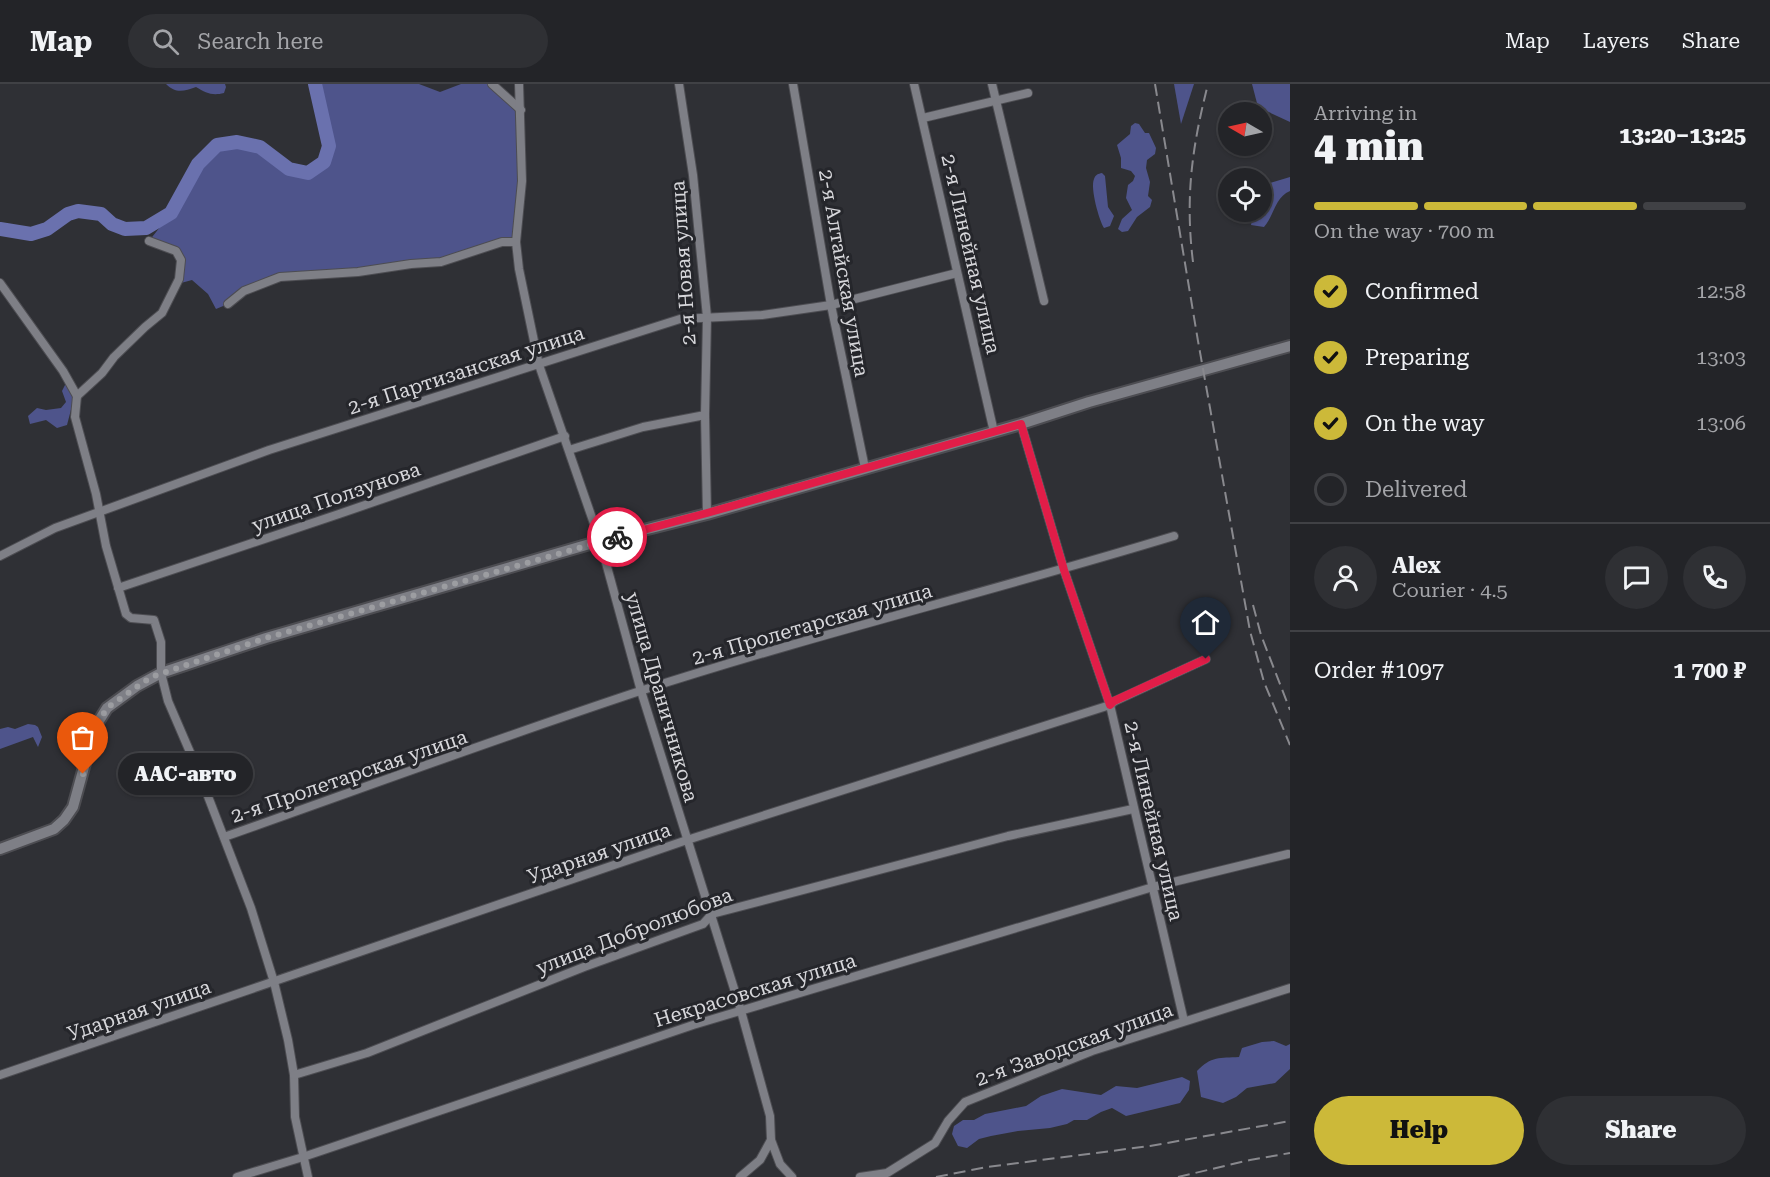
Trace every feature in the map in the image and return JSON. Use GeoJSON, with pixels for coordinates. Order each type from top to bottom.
{"type":"FeatureCollection","features":[{"type":"Feature","properties":{"kind":"street"},"geometry":{"type":"LineString","coordinates":[[492,84],[521,110]]}},
{"type":"Feature","properties":{"kind":"street","name":"улица Драничникова"},"geometry":{"type":"LineString","coordinates":[[519,84],[522,181],[516,242],[519,269],[539,365],[600,541],[641,691],[712,914],[770,1116],[771,1140]]}},
{"type":"Feature","properties":{"kind":"street","name":"2-я Новая улица"},"geometry":{"type":"LineString","coordinates":[[679,84],[693,175],[707,317],[705,415],[707,513]]}},
{"type":"Feature","properties":{"kind":"street","name":"2-я Алтайская улица"},"geometry":{"type":"LineString","coordinates":[[793,84],[831,305],[865,468]]}},
{"type":"Feature","properties":{"kind":"street","name":"2-я Линейная улица"},"geometry":{"type":"LineString","coordinates":[[915,84],[994,432]]}},
{"type":"Feature","properties":{"kind":"street"},"geometry":{"type":"LineString","coordinates":[[992,84],[1044,301]]}},
{"type":"Feature","properties":{"kind":"street"},"geometry":{"type":"LineString","coordinates":[[923,118],[1028,93]]}},
{"type":"Feature","properties":{"kind":"street"},"geometry":{"type":"LineString","coordinates":[[77,396],[102,373],[114,357],[162,313],[179,279],[181,261],[176,251],[149,241]]}},
{"type":"Feature","properties":{"kind":"street"},"geometry":{"type":"LineString","coordinates":[[228,304],[244,291],[280,277],[358,272],[441,262],[502,242],[516,242]]}},
{"type":"Feature","properties":{"kind":"street","name":"2-я Партизанская улица"},"geometry":{"type":"LineString","coordinates":[[0,556],[55,528],[98,511],[269,450],[680,319],[762,315],[831,305],[957,273]]}},
{"type":"Feature","properties":{"kind":"street"},"geometry":{"type":"LineString","coordinates":[[0,283],[63,371],[77,396],[75,417],[126,614],[131,618],[154,620],[161,642],[161,673],[168,701],[251,908],[274,982],[288,1040],[294,1075],[295,1117],[308,1177]]}},
{"type":"Feature","properties":{"kind":"street"},"geometry":{"type":"LineString","coordinates":[[0,849],[54,829],[64,820],[73,807],[95,728],[107,708],[137,686],[161,673],[266,638],[600,541],[994,432],[1089,402],[1290,346]]}},
{"type":"Feature","properties":{"kind":"street"},"geometry":{"type":"LineString","coordinates":[[569,450],[643,427],[705,415]]}},
{"type":"Feature","properties":{"kind":"street","name":"2-я Линейная улица"},"geometry":{"type":"LineString","coordinates":[[1021,424],[1064,570],[1110,705],[1184,1021]]}},
{"type":"Feature","properties":{"kind":"street","name":"улица Ползунова"},"geometry":{"type":"LineString","coordinates":[[118,588],[565,436]]}},
{"type":"Feature","properties":{"kind":"street","name":"2-я Пролетарская улица"},"geometry":{"type":"LineString","coordinates":[[224,837],[641,691],[876,621],[1064,570],[1174,536]]}},
{"type":"Feature","properties":{"kind":"street","name":"Ударная улица"},"geometry":{"type":"LineString","coordinates":[[0,1075],[687,840],[1110,705],[1114,701],[1206,659]]}},
{"type":"Feature","properties":{"kind":"street","name":"улица Добролюбова"},"geometry":{"type":"LineString","coordinates":[[294,1075],[368,1053],[433,1028],[584,967],[703,924],[712,914],[1008,836],[1133,809]]}},
{"type":"Feature","properties":{"kind":"street","name":"Некрасовская улица"},"geometry":{"type":"LineString","coordinates":[[237,1177],[303,1157],[693,1025],[1154,887],[1288,854]]}},
{"type":"Feature","properties":{"kind":"street","name":"2-я Заводская улица"},"geometry":{"type":"LineString","coordinates":[[860,1177],[887,1173],[935,1143],[948,1121],[965,1102],[1092,1051],[1290,988]]}},
{"type":"Feature","properties":{"kind":"street"},"geometry":{"type":"LineString","coordinates":[[740,1177],[760,1160],[771,1140]]}},
{"type":"Feature","properties":{"kind":"street"},"geometry":{"type":"LineString","coordinates":[[771,1140],[780,1164],[792,1177]]}},
{"type":"Feature","properties":{"kind":"shaded area"},"geometry":{"type":"Polygon","coordinates":[[[166,84],[225,84],[226,87],[224,93],[213,94],[196,87],[177,90],[166,84]]]}},
{"type":"Feature","properties":{"kind":"shaded area"},"geometry":{"type":"Polygon","coordinates":[[[315,84],[419,84],[440,92],[461,84],[492,84],[521,110],[522,152],[516,242],[458,258],[280,277],[244,291],[228,304],[216,309],[208,294],[192,280],[181,283],[176,251],[149,241],[171,213],[198,164],[217,145],[237,142],[260,147],[296,171],[308,173],[324,162],[329,146],[315,84]]]}},
{"type":"Feature","properties":{"kind":"shaded area"},"geometry":{"type":"Polygon","coordinates":[[[1174,84],[1194,84],[1181,124],[1174,84]]]}},
{"type":"Feature","properties":{"kind":"shaded area"},"geometry":{"type":"Polygon","coordinates":[[[1252,84],[1290,84],[1290,122],[1272,114],[1272,102],[1257,102],[1252,84]]]}},
{"type":"Feature","properties":{"kind":"shaded area"},"geometry":{"type":"Polygon","coordinates":[[[1135,123],[1139,124],[1145,133],[1149,133],[1156,148],[1155,154],[1147,160],[1146,168],[1150,182],[1148,196],[1152,200],[1150,207],[1137,217],[1128,231],[1122,232],[1118,229],[1122,219],[1132,210],[1126,198],[1128,185],[1135,176],[1131,171],[1121,168],[1117,145],[1130,134],[1131,126],[1135,123]]]}},
{"type":"Feature","properties":{"kind":"shaded area"},"geometry":{"type":"Polygon","coordinates":[[[1102,173],[1105,176],[1108,207],[1114,216],[1110,226],[1104,228],[1093,189],[1095,177],[1102,173]]]}},
{"type":"Feature","properties":{"kind":"shaded area"},"geometry":{"type":"Polygon","coordinates":[[[1290,177],[1290,191],[1281,198],[1272,213],[1272,182],[1290,177]]]}},
{"type":"Feature","properties":{"kind":"shaded area"},"geometry":{"type":"Polygon","coordinates":[[[1251,222],[1268,222],[1264,227],[1251,225],[1251,222]]]}},
{"type":"Feature","properties":{"kind":"shaded area"},"geometry":{"type":"Polygon","coordinates":[[[66,383],[74,398],[67,425],[57,428],[46,420],[30,424],[28,416],[37,408],[46,410],[61,408],[66,402],[62,391],[66,383]]]}},
{"type":"Feature","properties":{"kind":"shaded area"},"geometry":{"type":"Polygon","coordinates":[[[28,724],[38,727],[42,737],[38,747],[33,737],[0,749],[0,729],[8,727],[15,729],[28,724]]]}},
{"type":"Feature","properties":{"kind":"shaded area"},"geometry":{"type":"Polygon","coordinates":[[[1274,1041],[1286,1046],[1290,1044],[1290,1069],[1275,1083],[1247,1088],[1236,1097],[1223,1103],[1201,1097],[1197,1071],[1202,1066],[1216,1059],[1239,1057],[1242,1048],[1274,1041]]]}},
{"type":"Feature","properties":{"kind":"shaded area"},"geometry":{"type":"Polygon","coordinates":[[[1182,1077],[1190,1081],[1189,1090],[1180,1103],[1126,1116],[1112,1108],[1087,1120],[1074,1120],[1050,1128],[1018,1131],[979,1139],[967,1148],[958,1146],[952,1134],[954,1126],[963,1120],[974,1120],[985,1114],[1026,1106],[1041,1096],[1062,1089],[1101,1095],[1116,1086],[1137,1088],[1182,1077]]]}},
{"type":"Feature","properties":{"kind":"waterway"},"geometry":{"type":"LineString","coordinates":[[0,229],[31,234],[47,229],[68,214],[78,211],[101,214],[112,224],[125,229],[146,228],[171,213],[198,164],[217,145],[237,142],[260,147],[289,169],[308,173],[324,162],[329,146],[315,84]]}},
{"type":"Feature","properties":{"kind":"railway"},"geometry":{"type":"LineString","coordinates":[[1155,84],[1250,631],[1264,682],[1290,745]]}},
{"type":"Feature","properties":{"kind":"railway"},"geometry":{"type":"LineString","coordinates":[[1193,262],[1190,194],[1194,151],[1208,84]]}},
{"type":"Feature","properties":{"kind":"railway"},"geometry":{"type":"LineString","coordinates":[[1253,605],[1261,635],[1290,710]]}},
{"type":"Feature","properties":{"kind":"railway"},"geometry":{"type":"LineString","coordinates":[[936,1177],[987,1167],[1150,1146],[1290,1121]]}},
{"type":"Feature","properties":{"kind":"railway"},"geometry":{"type":"LineString","coordinates":[[1178,1177],[1290,1153]]}},
{"type":"Feature","properties":{"kind":"way so far"},"geometry":{"type":"LineString","coordinates":[[83,774],[95,728],[107,708],[151,677],[266,638],[617,537]]}},
{"type":"Feature","properties":{"kind":"place","name":"ААС-авто"},"geometry":{"type":"Point","coordinates":[83,774]}},
{"type":"Feature","properties":{"kind":"route"},"geometry":{"type":"LineString","coordinates":[[617,537],[1021,424],[1064,570],[1110,705],[1114,701],[1206,659]]}}]}
